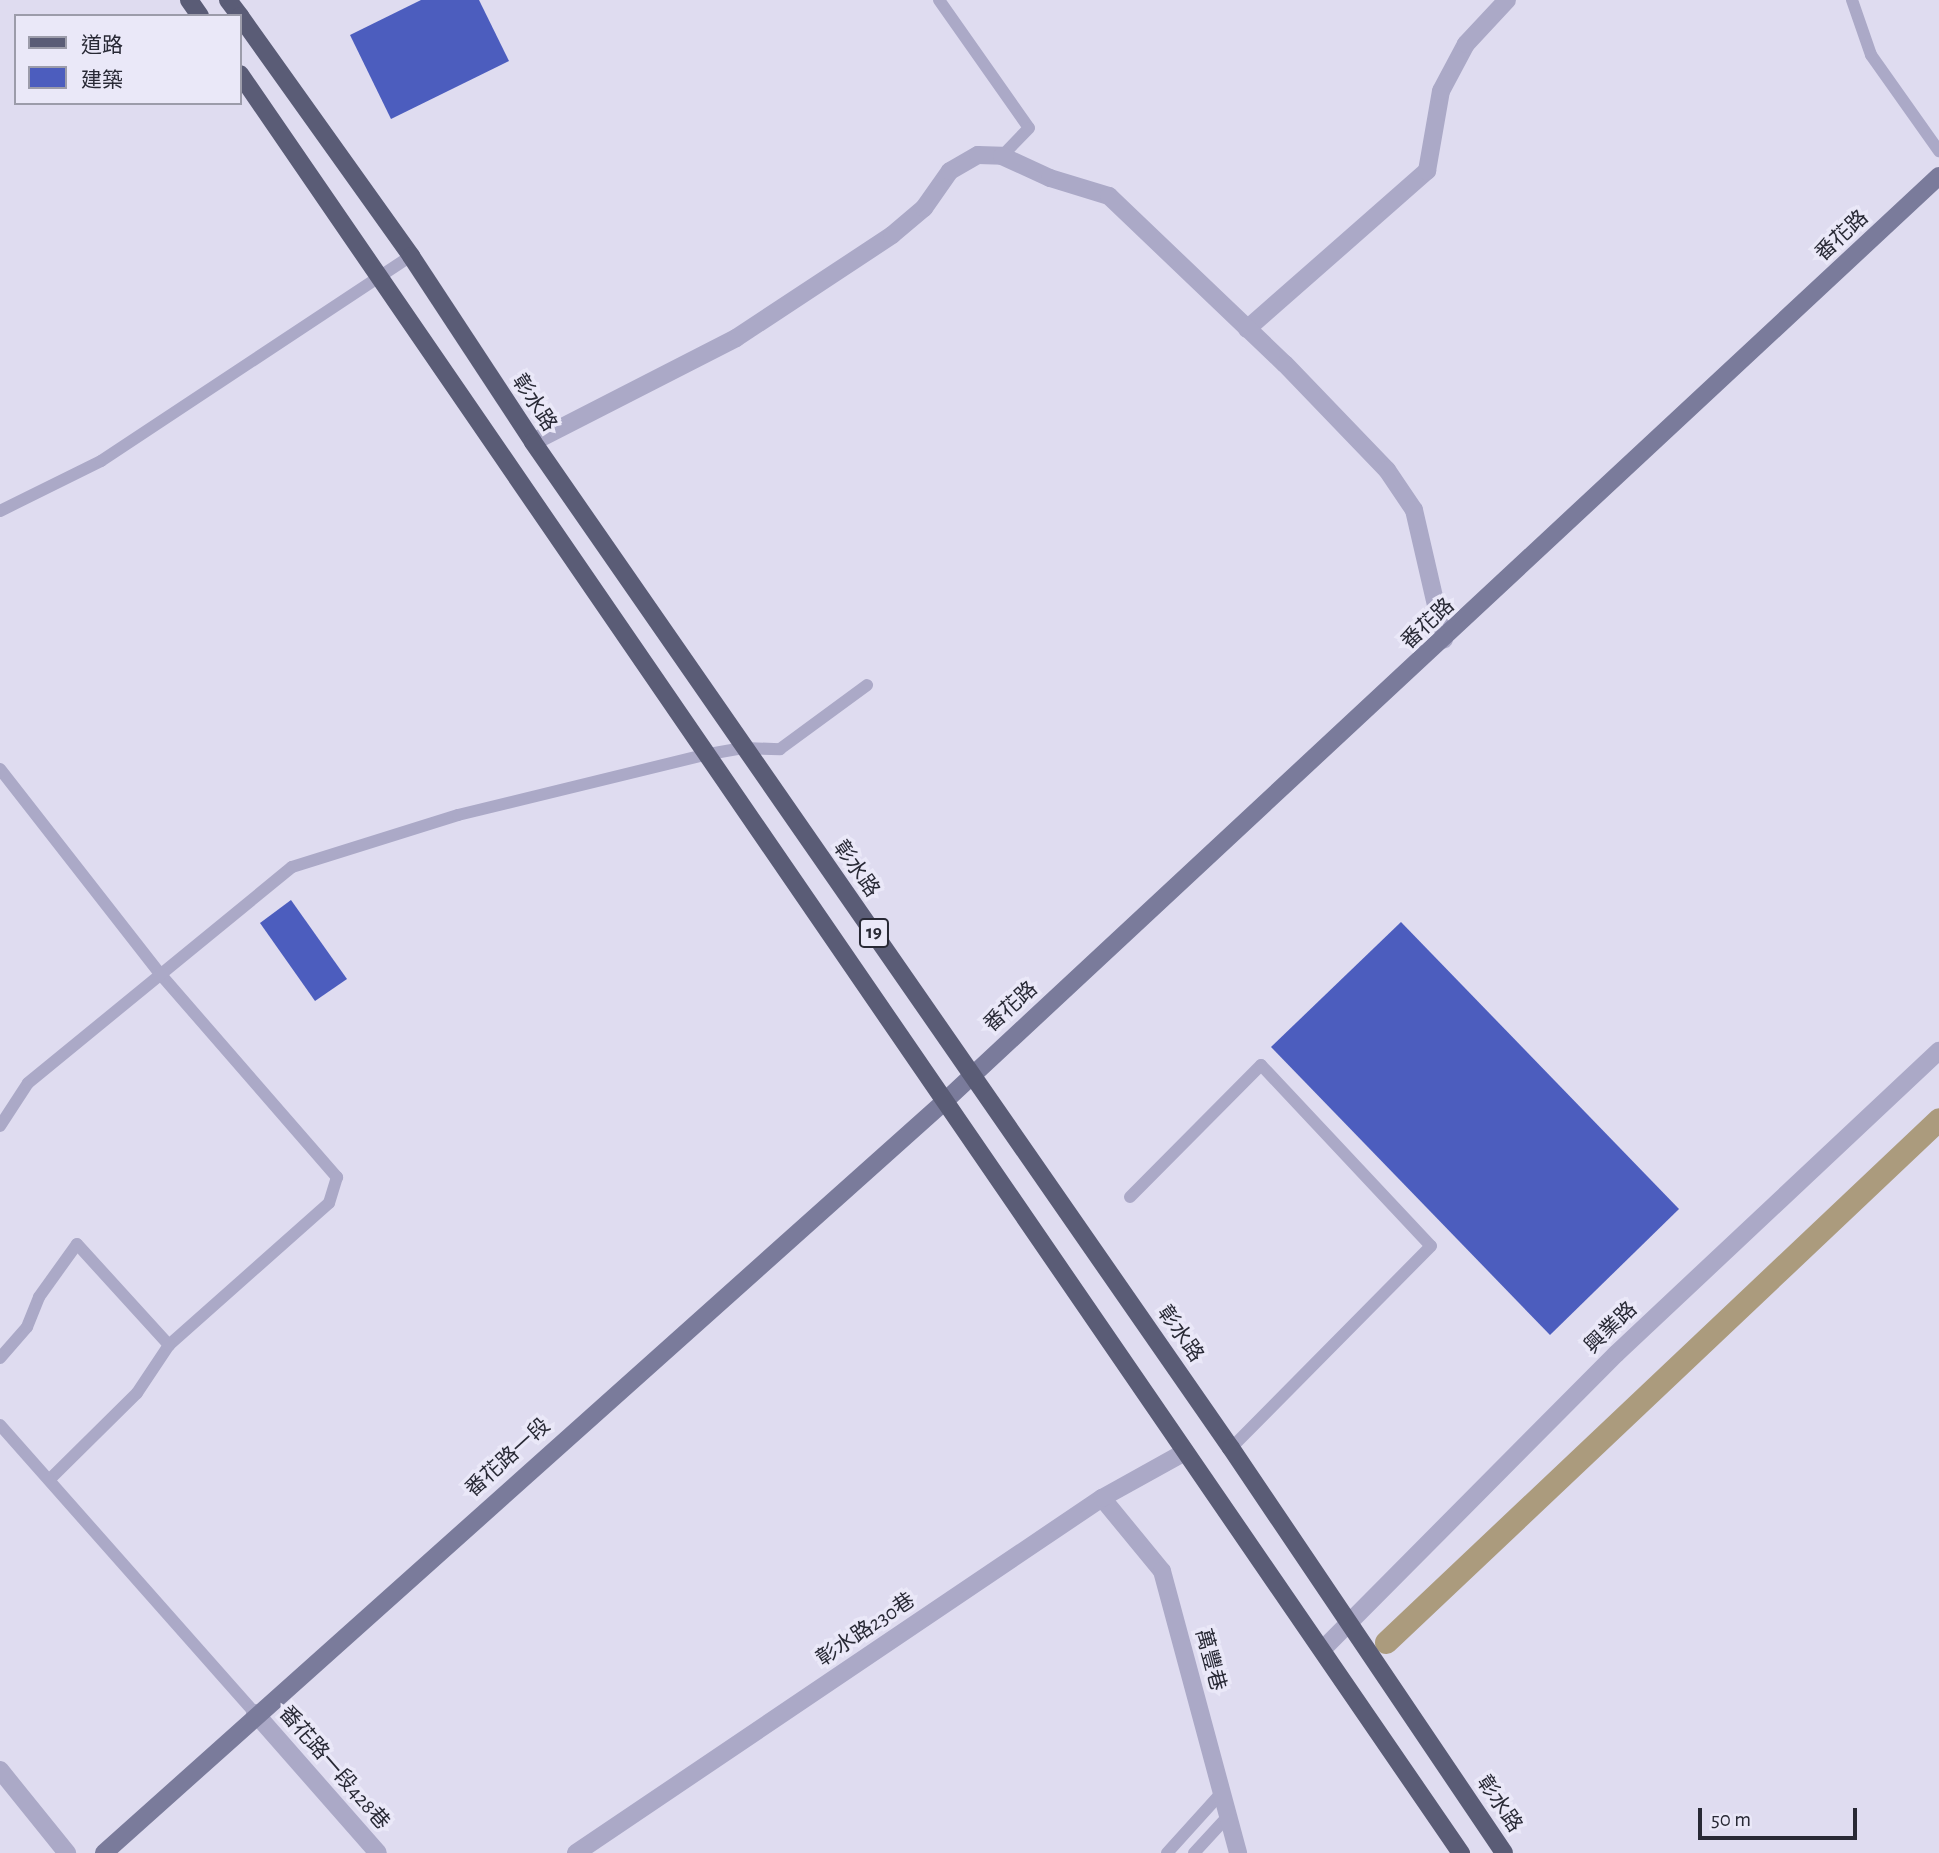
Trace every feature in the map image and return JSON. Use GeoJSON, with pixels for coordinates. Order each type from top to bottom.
{"type":"FeatureCollection","features":[{"type":"Feature","properties":{"kind":"main road","name":"彰水路"},"geometry":{"type":"LineString","coordinates":[[242,19],[411,256],[533,442],[1231,1448],[1504,1853]]}},
{"type":"Feature","properties":{"kind":"main road","name":"19"},"geometry":{"type":"LineString","coordinates":[[242,77],[709,754],[1185,1452],[1324,1648],[1461,1853]]}},
{"type":"Feature","properties":{"kind":"main road","name":"番花路"},"geometry":{"type":"LineString","coordinates":[[945,1101],[972,1073],[1444,640],[1939,176]]}},
{"type":"Feature","properties":{"kind":"main road","name":"番花路一段"},"geometry":{"type":"LineString","coordinates":[[103,1853],[255,1713],[945,1101]]}},
{"type":"Feature","properties":{"kind":"street"},"geometry":{"type":"LineString","coordinates":[[1247,330],[1427,170],[1441,91],[1466,44],[1507,0]]}},
{"type":"Feature","properties":{"kind":"street"},"geometry":{"type":"LineString","coordinates":[[533,442],[736,338],[892,235],[924,208],[950,171],[978,155],[1002,156],[1050,178],[1109,196],[1387,470],[1414,510],[1444,640]]}},
{"type":"Feature","properties":{"kind":"street","name":"興業路"},"geometry":{"type":"LineString","coordinates":[[1324,1648],[1616,1354],[1939,1051]]}},
{"type":"Feature","properties":{"kind":"street","name":"彰水路230巷"},"geometry":{"type":"LineString","coordinates":[[576,1853],[1102,1498],[1185,1452]]}},
{"type":"Feature","properties":{"kind":"street","name":"萬豐巷"},"geometry":{"type":"LineString","coordinates":[[1102,1498],[1163,1571],[1238,1853]]}},
{"type":"Feature","properties":{"kind":"street","name":"番花路一段428巷"},"geometry":{"type":"LineString","coordinates":[[255,1713],[378,1853]]}},
{"type":"Feature","properties":{"kind":"street"},"geometry":{"type":"LineString","coordinates":[[0,1770],[67,1853]]}},
{"type":"Feature","properties":{"kind":"lane"},"geometry":{"type":"LineString","coordinates":[[939,0],[1028,128],[1002,156]]}},
{"type":"Feature","properties":{"kind":"lane"},"geometry":{"type":"LineString","coordinates":[[1852,0],[1871,55],[1939,151]]}},
{"type":"Feature","properties":{"kind":"lane"},"geometry":{"type":"LineString","coordinates":[[0,511],[100,461],[411,256]]}},
{"type":"Feature","properties":{"kind":"lane"},"geometry":{"type":"LineString","coordinates":[[0,1126],[27,1083],[162,976],[292,867],[458,815],[709,754],[744,748],[779,749],[867,685]]}},
{"type":"Feature","properties":{"kind":"lane"},"geometry":{"type":"LineString","coordinates":[[0,769],[162,976],[337,1177],[329,1203],[169,1345],[136,1393],[50,1479]]}},
{"type":"Feature","properties":{"kind":"lane"},"geometry":{"type":"LineString","coordinates":[[1130,1197],[1261,1065],[1431,1246],[1231,1448]]}},
{"type":"Feature","properties":{"kind":"lane"},"geometry":{"type":"LineString","coordinates":[[0,1358],[27,1327],[39,1297],[77,1244],[169,1345]]}},
{"type":"Feature","properties":{"kind":"lane"},"geometry":{"type":"LineString","coordinates":[[0,1425],[255,1713]]}},
{"type":"Feature","properties":{"kind":"lane"},"geometry":{"type":"LineString","coordinates":[[1167,1853],[1223,1791]]}},
{"type":"Feature","properties":{"kind":"lane"},"geometry":{"type":"LineString","coordinates":[[1194,1853],[1228,1816]]}},
{"type":"Feature","properties":{"kind":"building"},"geometry":{"type":"Polygon","coordinates":[[[421,0],[479,0],[509,61],[391,119],[350,35],[421,0]]]}},
{"type":"Feature","properties":{"kind":"building"},"geometry":{"type":"Polygon","coordinates":[[[291,900],[347,979],[315,1001],[260,923],[291,900]]]}},
{"type":"Feature","properties":{"kind":"building"},"geometry":{"type":"Polygon","coordinates":[[[1401,922],[1679,1209],[1550,1335],[1271,1047],[1401,922]]]}},
{"type":"Feature","properties":{"kind":"waterway"},"geometry":{"type":"LineString","coordinates":[[1386,1642],[1939,1119]]}}]}
